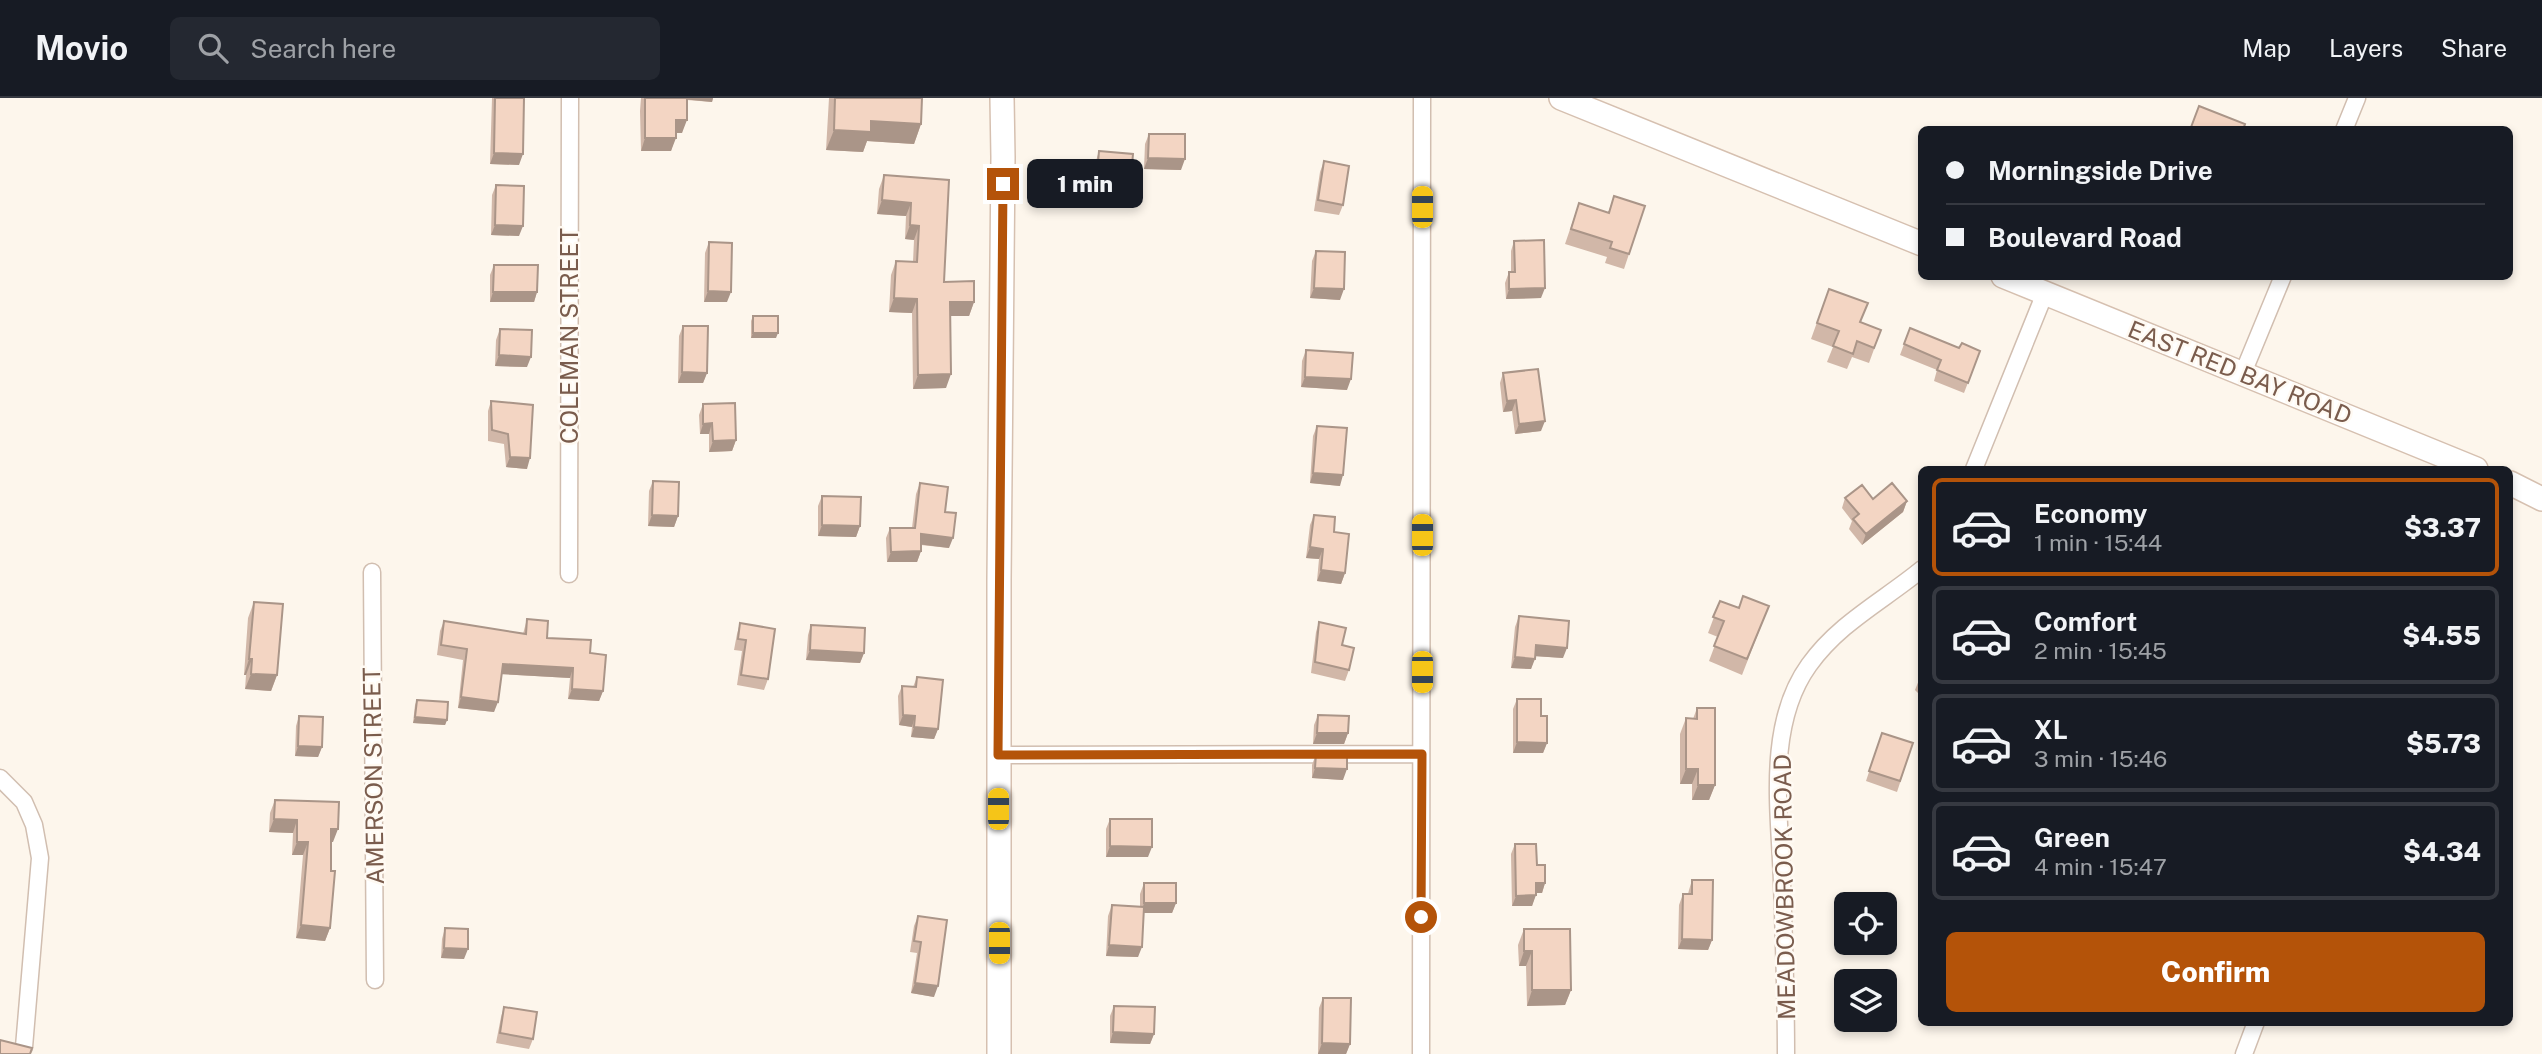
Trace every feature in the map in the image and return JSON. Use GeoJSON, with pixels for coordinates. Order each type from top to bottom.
{"type":"FeatureCollection","features":[{"type":"Feature","properties":{"kind":"street","name":"COLEMAN STREET"},"geometry":{"type":"LineString","coordinates":[[569,574],[570,98]]}},
{"type":"Feature","properties":{"kind":"street"},"geometry":{"type":"LineString","coordinates":[[999,1054],[1002,98]]}},
{"type":"Feature","properties":{"kind":"street"},"geometry":{"type":"LineString","coordinates":[[1421,1054],[1422,98]]}},
{"type":"Feature","properties":{"kind":"street"},"geometry":{"type":"LineString","coordinates":[[1561,98],[1918,241]]}},
{"type":"Feature","properties":{"kind":"street"},"geometry":{"type":"LineString","coordinates":[[2346,126],[2357,98]]}},
{"type":"Feature","properties":{"kind":"street","name":"EAST RED BAY ROAD"},"geometry":{"type":"LineString","coordinates":[[2013,280],[2469,466]]}},
{"type":"Feature","properties":{"kind":"street"},"geometry":{"type":"LineString","coordinates":[[2243,373],[2281,280]]}},
{"type":"Feature","properties":{"kind":"street"},"geometry":{"type":"LineString","coordinates":[[1975,466],[2045,293]]}},
{"type":"Feature","properties":{"kind":"street"},"geometry":{"type":"LineString","coordinates":[[2513,485],[2542,499]]}},
{"type":"Feature","properties":{"kind":"street","name":"AMERSON STREET"},"geometry":{"type":"LineString","coordinates":[[372,572],[375,980]]}},
{"type":"Feature","properties":{"kind":"street","name":"MEADOWBROOK ROAD"},"geometry":{"type":"LineString","coordinates":[[1786,1054],[1779,783],[1782,733],[1790,702],[1808,666],[1835,634],[1918,572]]}},
{"type":"Feature","properties":{"kind":"street"},"geometry":{"type":"LineString","coordinates":[[998,755],[1422,754]]}},
{"type":"Feature","properties":{"kind":"street"},"geometry":{"type":"LineString","coordinates":[[0,778],[24,802],[34,825],[40,858],[24,1047]]}},
{"type":"Feature","properties":{"kind":"street"},"geometry":{"type":"LineString","coordinates":[[2244,1054],[2254,1026]]}},
{"type":"Feature","properties":{"kind":"building"},"geometry":{"type":"Polygon","coordinates":[[[495,98],[524,98],[523,154],[494,153],[495,98]]]}},
{"type":"Feature","properties":{"kind":"building"},"geometry":{"type":"Polygon","coordinates":[[[645,98],[687,98],[687,120],[676,120],[676,138],[645,138],[645,98]]]}},
{"type":"Feature","properties":{"kind":"building"},"geometry":{"type":"Polygon","coordinates":[[[835,98],[922,98],[921,124],[871,121],[871,132],[834,130],[835,98]]]}},
{"type":"Feature","properties":{"kind":"building"},"geometry":{"type":"Polygon","coordinates":[[[2199,106],[2245,124],[2244,126],[2192,126],[2199,106]]]}},
{"type":"Feature","properties":{"kind":"building"},"geometry":{"type":"Polygon","coordinates":[[[1149,134],[1185,134],[1185,159],[1148,158],[1149,134]]]}},
{"type":"Feature","properties":{"kind":"building"},"geometry":{"type":"Polygon","coordinates":[[[1099,151],[1133,154],[1130,189],[1096,186],[1099,151]]]}},
{"type":"Feature","properties":{"kind":"building"},"geometry":{"type":"Polygon","coordinates":[[[1324,161],[1349,166],[1343,205],[1318,200],[1324,161]]]}},
{"type":"Feature","properties":{"kind":"building"},"geometry":{"type":"Polygon","coordinates":[[[884,175],[949,180],[944,282],[974,281],[974,302],[950,302],[951,374],[918,375],[917,299],[894,298],[896,261],[917,262],[919,226],[910,225],[911,203],[882,200],[884,175]]]}},
{"type":"Feature","properties":{"kind":"building"},"geometry":{"type":"Polygon","coordinates":[[[496,185],[524,186],[523,226],[495,225],[496,185]]]}},
{"type":"Feature","properties":{"kind":"building"},"geometry":{"type":"Polygon","coordinates":[[[1614,196],[1645,206],[1629,254],[1610,248],[1612,242],[1571,229],[1579,203],[1609,213],[1614,196]]]}},
{"type":"Feature","properties":{"kind":"building"},"geometry":{"type":"Polygon","coordinates":[[[1544,240],[1545,288],[1509,289],[1509,272],[1515,272],[1514,241],[1544,240]]]}},
{"type":"Feature","properties":{"kind":"building"},"geometry":{"type":"Polygon","coordinates":[[[709,242],[732,243],[731,292],[708,291],[709,242]]]}},
{"type":"Feature","properties":{"kind":"building"},"geometry":{"type":"Polygon","coordinates":[[[1316,251],[1345,252],[1344,289],[1314,288],[1316,251]]]}},
{"type":"Feature","properties":{"kind":"building"},"geometry":{"type":"Polygon","coordinates":[[[494,265],[538,265],[537,292],[493,292],[494,265]]]}},
{"type":"Feature","properties":{"kind":"building"},"geometry":{"type":"Polygon","coordinates":[[[1829,289],[1868,303],[1860,322],[1881,330],[1874,348],[1857,341],[1853,354],[1833,346],[1839,331],[1817,323],[1829,289]]]}},
{"type":"Feature","properties":{"kind":"building"},"geometry":{"type":"Polygon","coordinates":[[[753,316],[778,316],[778,333],[753,333],[753,316]]]}},
{"type":"Feature","properties":{"kind":"building"},"geometry":{"type":"Polygon","coordinates":[[[683,326],[708,326],[707,373],[682,372],[683,326]]]}},
{"type":"Feature","properties":{"kind":"building"},"geometry":{"type":"Polygon","coordinates":[[[1910,328],[1959,348],[1962,343],[1980,351],[1968,383],[1937,370],[1941,360],[1904,344],[1910,328]]]}},
{"type":"Feature","properties":{"kind":"building"},"geometry":{"type":"Polygon","coordinates":[[[500,329],[532,330],[531,357],[499,355],[500,329]]]}},
{"type":"Feature","properties":{"kind":"building"},"geometry":{"type":"Polygon","coordinates":[[[1306,350],[1353,353],[1351,379],[1305,377],[1306,350]]]}},
{"type":"Feature","properties":{"kind":"building"},"geometry":{"type":"Polygon","coordinates":[[[1538,369],[1545,421],[1519,424],[1516,400],[1507,401],[1503,373],[1538,369]]]}},
{"type":"Feature","properties":{"kind":"building"},"geometry":{"type":"Polygon","coordinates":[[[491,401],[533,405],[530,458],[510,457],[508,434],[492,430],[491,401]]]}},
{"type":"Feature","properties":{"kind":"building"},"geometry":{"type":"Polygon","coordinates":[[[735,403],[736,440],[713,441],[712,423],[703,424],[703,404],[735,403]]]}},
{"type":"Feature","properties":{"kind":"building"},"geometry":{"type":"Polygon","coordinates":[[[1317,426],[1347,428],[1343,475],[1313,473],[1317,426]]]}},
{"type":"Feature","properties":{"kind":"building"},"geometry":{"type":"Polygon","coordinates":[[[653,481],[679,482],[678,516],[652,515],[653,481]]]}},
{"type":"Feature","properties":{"kind":"building"},"geometry":{"type":"Polygon","coordinates":[[[920,483],[948,487],[945,512],[956,513],[953,538],[921,534],[921,551],[891,552],[890,528],[915,528],[920,483]]]}},
{"type":"Feature","properties":{"kind":"building"},"geometry":{"type":"Polygon","coordinates":[[[1892,483],[1907,501],[1866,534],[1853,519],[1859,514],[1845,498],[1862,485],[1873,499],[1892,483]]]}},
{"type":"Feature","properties":{"kind":"building"},"geometry":{"type":"Polygon","coordinates":[[[822,496],[861,497],[860,526],[822,525],[822,496]]]}},
{"type":"Feature","properties":{"kind":"building"},"geometry":{"type":"Polygon","coordinates":[[[1314,515],[1335,517],[1334,532],[1349,534],[1345,573],[1321,570],[1323,549],[1310,547],[1314,515]]]}},
{"type":"Feature","properties":{"kind":"building"},"geometry":{"type":"Polygon","coordinates":[[[1743,596],[1769,606],[1747,659],[1714,646],[1724,621],[1713,617],[1720,601],[1739,608],[1743,596]]]}},
{"type":"Feature","properties":{"kind":"building"},"geometry":{"type":"Polygon","coordinates":[[[254,602],[283,604],[277,675],[251,674],[252,659],[249,659],[254,602]]]}},
{"type":"Feature","properties":{"kind":"building"},"geometry":{"type":"Polygon","coordinates":[[[1519,616],[1569,621],[1567,648],[1536,645],[1535,659],[1515,657],[1519,616]]]}},
{"type":"Feature","properties":{"kind":"building"},"geometry":{"type":"Polygon","coordinates":[[[527,619],[548,621],[547,638],[591,640],[590,653],[606,655],[603,691],[572,689],[573,668],[503,664],[498,702],[461,697],[467,649],[441,645],[444,621],[526,634],[527,619]]]}},
{"type":"Feature","properties":{"kind":"building"},"geometry":{"type":"Polygon","coordinates":[[[1319,622],[1346,628],[1342,645],[1354,648],[1349,670],[1315,662],[1319,622]]]}},
{"type":"Feature","properties":{"kind":"building"},"geometry":{"type":"Polygon","coordinates":[[[740,623],[775,629],[768,679],[741,675],[746,640],[738,639],[740,623]]]}},
{"type":"Feature","properties":{"kind":"building"},"geometry":{"type":"Polygon","coordinates":[[[811,625],[865,628],[864,653],[810,650],[811,625]]]}},
{"type":"Feature","properties":{"kind":"building"},"geometry":{"type":"Polygon","coordinates":[[[917,677],[943,680],[938,729],[914,727],[915,716],[903,715],[902,686],[916,687],[917,677]]]}},
{"type":"Feature","properties":{"kind":"building"},"geometry":{"type":"Polygon","coordinates":[[[1517,699],[1541,699],[1541,716],[1547,716],[1547,743],[1517,742],[1517,699]]]}},
{"type":"Feature","properties":{"kind":"building"},"geometry":{"type":"Polygon","coordinates":[[[417,700],[448,702],[447,720],[415,717],[417,700]]]}},
{"type":"Feature","properties":{"kind":"building"},"geometry":{"type":"Polygon","coordinates":[[[1697,708],[1715,708],[1715,785],[1698,785],[1698,769],[1686,769],[1686,718],[1697,719],[1697,708]]]}},
{"type":"Feature","properties":{"kind":"building"},"geometry":{"type":"Polygon","coordinates":[[[1318,715],[1349,716],[1348,733],[1317,733],[1318,715]]]}},
{"type":"Feature","properties":{"kind":"building"},"geometry":{"type":"Polygon","coordinates":[[[299,716],[323,717],[322,747],[298,746],[299,716]]]}},
{"type":"Feature","properties":{"kind":"building"},"geometry":{"type":"Polygon","coordinates":[[[1882,733],[1913,743],[1900,781],[1869,771],[1882,733]]]}},
{"type":"Feature","properties":{"kind":"building"},"geometry":{"type":"Polygon","coordinates":[[[1316,754],[1347,754],[1347,769],[1315,768],[1316,754]]]}},
{"type":"Feature","properties":{"kind":"building"},"geometry":{"type":"Polygon","coordinates":[[[275,800],[339,802],[338,829],[331,829],[331,871],[335,871],[330,928],[301,925],[308,842],[297,842],[297,820],[274,819],[275,800]]]}},
{"type":"Feature","properties":{"kind":"building"},"geometry":{"type":"Polygon","coordinates":[[[1110,819],[1152,819],[1152,847],[1110,846],[1110,819]]]}},
{"type":"Feature","properties":{"kind":"building"},"geometry":{"type":"Polygon","coordinates":[[[1515,844],[1536,844],[1537,865],[1545,865],[1545,883],[1536,883],[1536,895],[1516,896],[1515,844]]]}},
{"type":"Feature","properties":{"kind":"building"},"geometry":{"type":"Polygon","coordinates":[[[1692,880],[1713,880],[1712,940],[1682,939],[1683,894],[1692,894],[1692,880]]]}},
{"type":"Feature","properties":{"kind":"building"},"geometry":{"type":"Polygon","coordinates":[[[1144,883],[1176,883],[1176,903],[1144,903],[1144,883]]]}},
{"type":"Feature","properties":{"kind":"building"},"geometry":{"type":"Polygon","coordinates":[[[1112,905],[1144,907],[1142,947],[1109,945],[1112,905]]]}},
{"type":"Feature","properties":{"kind":"building"},"geometry":{"type":"Polygon","coordinates":[[[918,916],[947,920],[938,986],[915,983],[921,942],[914,941],[918,916]]]}},
{"type":"Feature","properties":{"kind":"building"},"geometry":{"type":"Polygon","coordinates":[[[445,928],[468,929],[468,949],[444,948],[445,928]]]}},
{"type":"Feature","properties":{"kind":"building"},"geometry":{"type":"Polygon","coordinates":[[[1524,929],[1570,929],[1571,990],[1532,990],[1532,951],[1524,951],[1524,929]]]}},
{"type":"Feature","properties":{"kind":"building"},"geometry":{"type":"Polygon","coordinates":[[[1323,998],[1351,998],[1350,1044],[1322,1043],[1323,998]]]}},
{"type":"Feature","properties":{"kind":"building"},"geometry":{"type":"Polygon","coordinates":[[[1114,1006],[1155,1007],[1154,1034],[1113,1032],[1114,1006]]]}},
{"type":"Feature","properties":{"kind":"building"},"geometry":{"type":"Polygon","coordinates":[[[504,1007],[537,1012],[533,1039],[500,1033],[504,1007]]]}},
{"type":"Feature","properties":{"kind":"building"},"geometry":{"type":"Polygon","coordinates":[[[0,1040],[32,1048],[30,1054],[0,1054],[0,1040]]]}},
{"type":"Feature","properties":{"kind":"route"},"geometry":{"type":"LineString","coordinates":[[1003,184],[998,755],[1422,754],[1421,917]]}}]}
